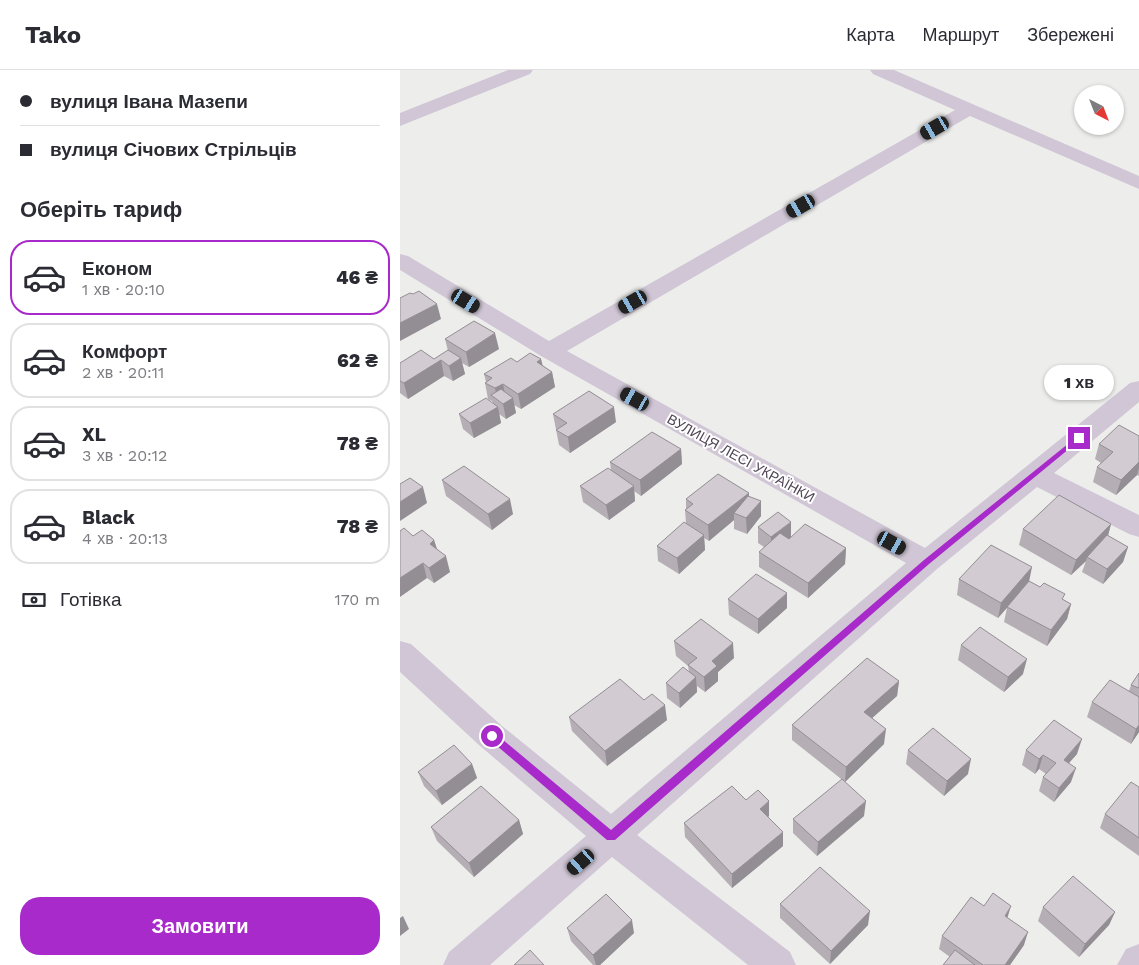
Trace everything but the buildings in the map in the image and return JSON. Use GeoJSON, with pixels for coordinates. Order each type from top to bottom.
{"type":"FeatureCollection","features":[{"type":"Feature","properties":{"kind":"street"},"geometry":{"type":"LineString","coordinates":[[400,120],[524,70]]}},
{"type":"Feature","properties":{"kind":"street"},"geometry":{"type":"LineString","coordinates":[[880,70],[1139,182]]}},
{"type":"Feature","properties":{"kind":"street"},"geometry":{"type":"LineString","coordinates":[[549,350],[969,109]]}},
{"type":"Feature","properties":{"kind":"street","name":"ВУЛИЦЯ ЛЕСІ УКРАЇНКИ"},"geometry":{"type":"LineString","coordinates":[[400,262],[549,350],[926,562]]}},
{"type":"Feature","properties":{"kind":"street"},"geometry":{"type":"LineString","coordinates":[[462,965],[926,562],[1139,389]]}},
{"type":"Feature","properties":{"kind":"street"},"geometry":{"type":"LineString","coordinates":[[1034,474],[1139,528]]}},
{"type":"Feature","properties":{"kind":"street"},"geometry":{"type":"LineString","coordinates":[[400,653],[448,699],[611,837],[777,965]]}},
{"type":"Feature","properties":{"kind":"street"},"geometry":{"type":"LineString","coordinates":[[1136,965],[1139,962]]}},
{"type":"Feature","properties":{"kind":"route"},"geometry":{"type":"LineString","coordinates":[[492,736],[611,837],[926,562],[1079,438]]}}]}
